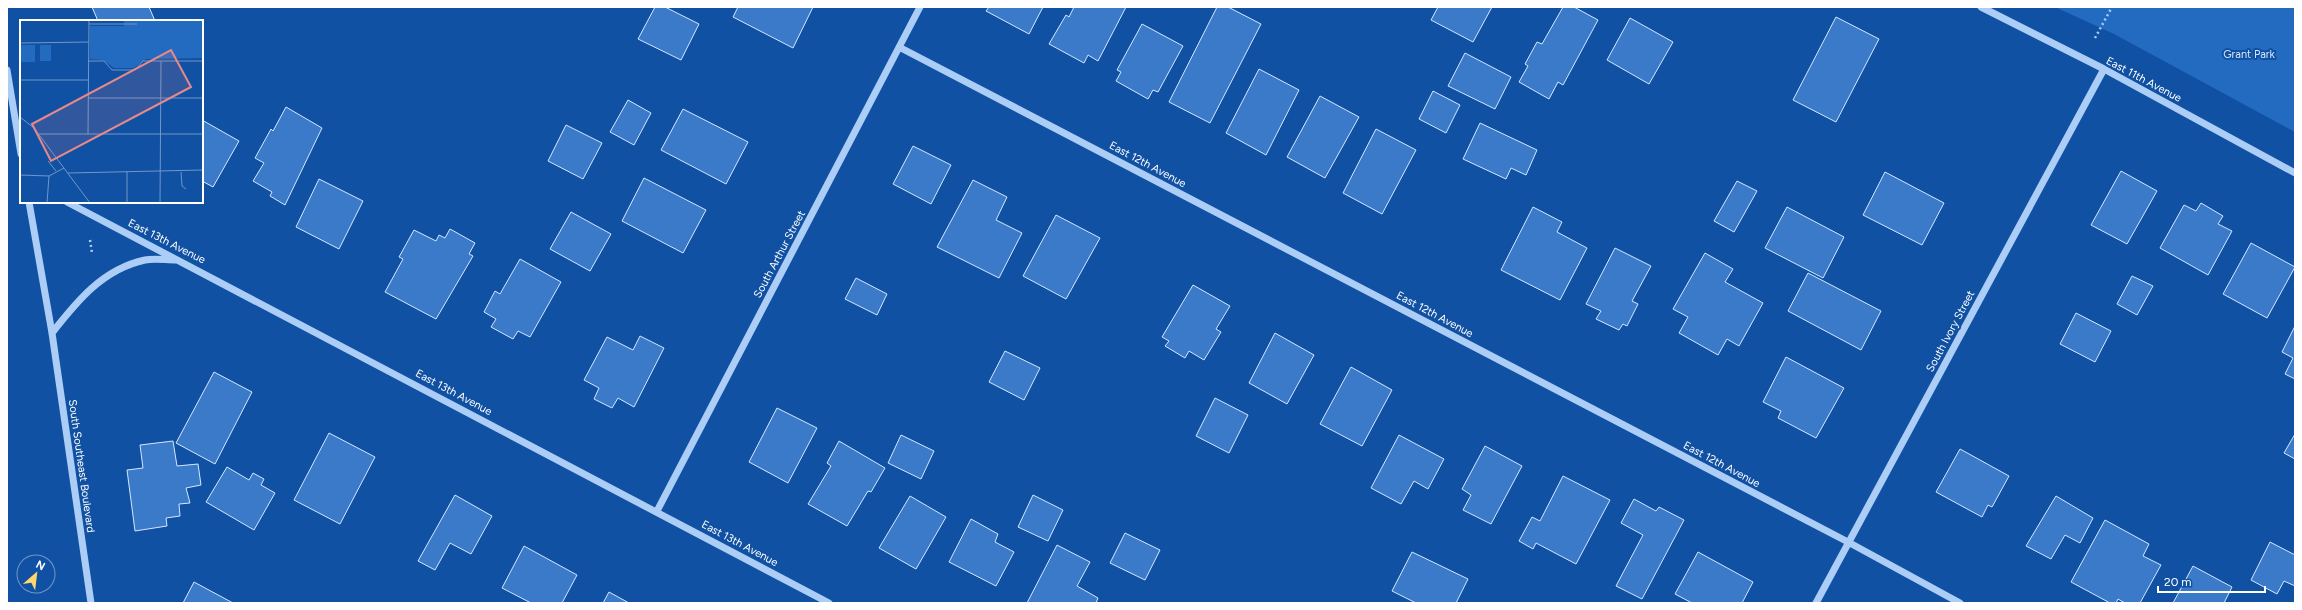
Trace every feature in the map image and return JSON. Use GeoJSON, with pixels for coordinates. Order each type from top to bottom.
{"type":"FeatureCollection","features":[{"type":"Feature","properties":{"kind":"street","name":"South Arthur Street"},"geometry":{"type":"LineString","coordinates":[[657,511],[920,7]]}},
{"type":"Feature","properties":{"kind":"street","name":"East 11th Avenue"},"geometry":{"type":"LineString","coordinates":[[1981,7],[2104,69],[2295,173]]}},
{"type":"Feature","properties":{"kind":"street","name":"East 12th Avenue"},"geometry":{"type":"LineString","coordinates":[[899,47],[1848,542],[1960,603]]}},
{"type":"Feature","properties":{"kind":"street","name":"South Ivory Street"},"geometry":{"type":"LineString","coordinates":[[1816,603],[2104,69]]}},
{"type":"Feature","properties":{"kind":"street"},"geometry":{"type":"LineString","coordinates":[[7,70],[20,148]]}},
{"type":"Feature","properties":{"kind":"street","name":"South Southeast Boulevard"},"geometry":{"type":"LineString","coordinates":[[29,203],[52,333],[91,603]]}},
{"type":"Feature","properties":{"kind":"street","name":"East 13th Avenue"},"geometry":{"type":"LineString","coordinates":[[69,203],[657,511],[829,603]]}},
{"type":"Feature","properties":{"kind":"street"},"geometry":{"type":"LineString","coordinates":[[52,333],[83,294],[114,272],[145,260],[178,260]]}},
{"type":"Feature","properties":{"kind":"path"},"geometry":{"type":"LineString","coordinates":[[2084,59],[2112,7]]}},
{"type":"Feature","properties":{"kind":"path"},"geometry":{"type":"LineString","coordinates":[[89,234],[92,253]]}},
{"type":"Feature","properties":{"kind":"green space","name":"Grant Park"},"geometry":{"type":"Polygon","coordinates":[[[2055,7],[2295,7],[2295,132],[2114,34],[2055,7]]]}},
{"type":"Feature","properties":{"kind":"building"},"geometry":{"type":"Polygon","coordinates":[[[92,7],[149,7],[155,20],[98,20],[92,7]]]}},
{"type":"Feature","properties":{"kind":"building"},"geometry":{"type":"Polygon","coordinates":[[[655,7],[665,7],[699,24],[681,60],[638,39],[655,7]]]}},
{"type":"Feature","properties":{"kind":"building"},"geometry":{"type":"Polygon","coordinates":[[[738,7],[813,7],[793,48],[733,17],[738,7]]]}},
{"type":"Feature","properties":{"kind":"building"},"geometry":{"type":"Polygon","coordinates":[[[989,7],[1043,7],[1029,34],[986,11],[989,7]]]}},
{"type":"Feature","properties":{"kind":"building"},"geometry":{"type":"Polygon","coordinates":[[[1074,7],[1126,7],[1098,61],[1088,55],[1084,63],[1049,44],[1066,15],[1069,17],[1074,7]]]}},
{"type":"Feature","properties":{"kind":"building"},"geometry":{"type":"Polygon","coordinates":[[[1217,7],[1228,7],[1261,24],[1210,123],[1169,102],[1217,7]]]}},
{"type":"Feature","properties":{"kind":"building"},"geometry":{"type":"Polygon","coordinates":[[[1438,7],[1492,7],[1473,42],[1431,20],[1438,7]]]}},
{"type":"Feature","properties":{"kind":"building"},"geometry":{"type":"Polygon","coordinates":[[[1563,7],[1574,7],[1598,20],[1563,85],[1558,82],[1549,99],[1519,82],[1528,66],[1525,64],[1537,42],[1542,44],[1563,7]]]}},
{"type":"Feature","properties":{"kind":"building"},"geometry":{"type":"Polygon","coordinates":[[[1836,17],[1879,39],[1836,122],[1793,100],[1836,17]]]}},
{"type":"Feature","properties":{"kind":"building"},"geometry":{"type":"Polygon","coordinates":[[[1630,18],[1673,42],[1649,84],[1607,60],[1630,18]]]}},
{"type":"Feature","properties":{"kind":"building"},"geometry":{"type":"Polygon","coordinates":[[[1142,24],[1183,46],[1158,92],[1153,90],[1148,99],[1116,81],[1121,72],[1117,70],[1142,24]]]}},
{"type":"Feature","properties":{"kind":"building"},"geometry":{"type":"Polygon","coordinates":[[[1465,53],[1511,77],[1495,109],[1448,86],[1465,53]]]}},
{"type":"Feature","properties":{"kind":"building"},"geometry":{"type":"Polygon","coordinates":[[[1259,69],[1299,90],[1266,155],[1226,133],[1259,69]]]}},
{"type":"Feature","properties":{"kind":"building"},"geometry":{"type":"Polygon","coordinates":[[[1433,91],[1460,105],[1446,133],[1419,119],[1433,91]]]}},
{"type":"Feature","properties":{"kind":"building"},"geometry":{"type":"Polygon","coordinates":[[[1320,96],[1359,117],[1325,178],[1287,157],[1320,96]]]}},
{"type":"Feature","properties":{"kind":"building"},"geometry":{"type":"Polygon","coordinates":[[[628,100],[651,113],[634,145],[610,132],[628,100]]]}},
{"type":"Feature","properties":{"kind":"building"},"geometry":{"type":"Polygon","coordinates":[[[286,107],[322,128],[285,205],[270,196],[272,192],[253,181],[264,163],[255,158],[271,129],[273,131],[286,107]]]}},
{"type":"Feature","properties":{"kind":"building"},"geometry":{"type":"Polygon","coordinates":[[[683,109],[748,142],[726,184],[661,150],[683,109]]]}},
{"type":"Feature","properties":{"kind":"building"},"geometry":{"type":"Polygon","coordinates":[[[203,121],[239,141],[213,187],[203,182],[203,121]]]}},
{"type":"Feature","properties":{"kind":"building"},"geometry":{"type":"Polygon","coordinates":[[[1480,123],[1537,150],[1526,175],[1511,168],[1506,179],[1463,159],[1480,123]]]}},
{"type":"Feature","properties":{"kind":"building"},"geometry":{"type":"Polygon","coordinates":[[[566,125],[602,143],[583,179],[548,161],[566,125]]]}},
{"type":"Feature","properties":{"kind":"building"},"geometry":{"type":"Polygon","coordinates":[[[1376,129],[1416,150],[1382,214],[1343,193],[1376,129]]]}},
{"type":"Feature","properties":{"kind":"building"},"geometry":{"type":"Polygon","coordinates":[[[913,146],[951,165],[931,204],[893,184],[913,146]]]}},
{"type":"Feature","properties":{"kind":"building"},"geometry":{"type":"Polygon","coordinates":[[[2121,171],[2157,191],[2127,244],[2091,225],[2121,171]]]}},
{"type":"Feature","properties":{"kind":"building"},"geometry":{"type":"Polygon","coordinates":[[[1885,172],[1944,203],[1922,245],[1863,215],[1885,172]]]}},
{"type":"Feature","properties":{"kind":"building"},"geometry":{"type":"Polygon","coordinates":[[[644,178],[706,210],[683,253],[622,221],[644,178]]]}},
{"type":"Feature","properties":{"kind":"building"},"geometry":{"type":"Polygon","coordinates":[[[319,179],[363,201],[339,249],[296,227],[319,179]]]}},
{"type":"Feature","properties":{"kind":"building"},"geometry":{"type":"Polygon","coordinates":[[[973,180],[1007,197],[996,220],[1022,233],[999,278],[937,247],[973,180]]]}},
{"type":"Feature","properties":{"kind":"building"},"geometry":{"type":"Polygon","coordinates":[[[1737,181],[1757,191],[1734,232],[1714,221],[1737,181]]]}},
{"type":"Feature","properties":{"kind":"building"},"geometry":{"type":"Polygon","coordinates":[[[2201,203],[2223,216],[2218,224],[2232,231],[2208,275],[2160,248],[2184,205],[2196,211],[2201,203]]]}},
{"type":"Feature","properties":{"kind":"building"},"geometry":{"type":"Polygon","coordinates":[[[1533,207],[1562,222],[1557,232],[1587,248],[1560,300],[1501,270],[1533,207]]]}},
{"type":"Feature","properties":{"kind":"building"},"geometry":{"type":"Polygon","coordinates":[[[1787,207],[1844,237],[1823,278],[1765,248],[1787,207]]]}},
{"type":"Feature","properties":{"kind":"building"},"geometry":{"type":"Polygon","coordinates":[[[571,212],[611,234],[590,271],[550,249],[571,212]]]}},
{"type":"Feature","properties":{"kind":"building"},"geometry":{"type":"Polygon","coordinates":[[[1056,215],[1100,238],[1066,299],[1023,276],[1056,215]]]}},
{"type":"Feature","properties":{"kind":"building"},"geometry":{"type":"Polygon","coordinates":[[[450,229],[475,243],[469,254],[473,256],[436,319],[385,292],[403,259],[399,257],[414,230],[436,241],[439,235],[445,238],[450,229]]]}},
{"type":"Feature","properties":{"kind":"building"},"geometry":{"type":"Polygon","coordinates":[[[2251,243],[2295,267],[2267,318],[2223,294],[2251,243]]]}},
{"type":"Feature","properties":{"kind":"building"},"geometry":{"type":"Polygon","coordinates":[[[1615,248],[1651,266],[1632,301],[1638,304],[1627,326],[1623,324],[1619,330],[1596,319],[1601,311],[1586,304],[1615,248]]]}},
{"type":"Feature","properties":{"kind":"building"},"geometry":{"type":"Polygon","coordinates":[[[1705,253],[1733,269],[1725,282],[1763,303],[1739,346],[1727,339],[1718,355],[1679,333],[1688,317],[1673,309],[1705,253]]]}},
{"type":"Feature","properties":{"kind":"building"},"geometry":{"type":"Polygon","coordinates":[[[520,259],[561,282],[530,337],[518,331],[513,339],[491,327],[496,319],[484,312],[495,291],[500,294],[520,259]]]}},
{"type":"Feature","properties":{"kind":"building"},"geometry":{"type":"Polygon","coordinates":[[[1808,273],[1881,311],[1861,350],[1788,311],[1808,273]]]}},
{"type":"Feature","properties":{"kind":"building"},"geometry":{"type":"Polygon","coordinates":[[[2132,276],[2153,286],[2137,315],[2117,304],[2132,276]]]}},
{"type":"Feature","properties":{"kind":"building"},"geometry":{"type":"Polygon","coordinates":[[[856,278],[887,294],[877,315],[845,299],[856,278]]]}},
{"type":"Feature","properties":{"kind":"building"},"geometry":{"type":"Polygon","coordinates":[[[1193,285],[1230,306],[1216,329],[1221,332],[1204,360],[1189,351],[1185,358],[1165,346],[1169,341],[1162,337],[1193,285]]]}},
{"type":"Feature","properties":{"kind":"building"},"geometry":{"type":"Polygon","coordinates":[[[2076,313],[2111,331],[2095,362],[2060,344],[2076,313]]]}},
{"type":"Feature","properties":{"kind":"building"},"geometry":{"type":"Polygon","coordinates":[[[2295,326],[2295,379],[2285,374],[2293,358],[2282,352],[2295,326]]]}},
{"type":"Feature","properties":{"kind":"building"},"geometry":{"type":"Polygon","coordinates":[[[1275,333],[1314,355],[1287,404],[1249,383],[1275,333]]]}},
{"type":"Feature","properties":{"kind":"building"},"geometry":{"type":"Polygon","coordinates":[[[640,336],[664,348],[634,407],[618,398],[612,408],[594,399],[599,388],[584,380],[607,337],[633,350],[640,336]]]}},
{"type":"Feature","properties":{"kind":"building"},"geometry":{"type":"Polygon","coordinates":[[[1005,351],[1040,368],[1024,400],[989,382],[1005,351]]]}},
{"type":"Feature","properties":{"kind":"building"},"geometry":{"type":"Polygon","coordinates":[[[1786,357],[1844,388],[1816,438],[1778,418],[1781,411],[1763,402],[1786,357]]]}},
{"type":"Feature","properties":{"kind":"building"},"geometry":{"type":"Polygon","coordinates":[[[1351,367],[1392,390],[1362,446],[1320,424],[1351,367]]]}},
{"type":"Feature","properties":{"kind":"building"},"geometry":{"type":"Polygon","coordinates":[[[214,372],[252,392],[215,464],[176,443],[214,372]]]}},
{"type":"Feature","properties":{"kind":"building"},"geometry":{"type":"Polygon","coordinates":[[[1215,398],[1248,415],[1229,453],[1196,436],[1215,398]]]}},
{"type":"Feature","properties":{"kind":"building"},"geometry":{"type":"Polygon","coordinates":[[[777,408],[817,428],[788,483],[749,462],[777,408]]]}},
{"type":"Feature","properties":{"kind":"building"},"geometry":{"type":"Polygon","coordinates":[[[329,433],[375,457],[340,524],[294,500],[329,433]]]}},
{"type":"Feature","properties":{"kind":"building"},"geometry":{"type":"Polygon","coordinates":[[[2295,434],[2295,459],[2284,453],[2295,434]]]}},
{"type":"Feature","properties":{"kind":"building"},"geometry":{"type":"Polygon","coordinates":[[[901,435],[934,451],[921,479],[888,463],[901,435]]]}},
{"type":"Feature","properties":{"kind":"building"},"geometry":{"type":"Polygon","coordinates":[[[1399,435],[1444,459],[1428,489],[1414,481],[1401,504],[1371,488],[1399,435]]]}},
{"type":"Feature","properties":{"kind":"building"},"geometry":{"type":"Polygon","coordinates":[[[173,441],[177,466],[198,464],[201,485],[186,488],[190,503],[179,504],[180,516],[166,518],[167,526],[135,531],[127,470],[143,468],[140,445],[173,441]]]}},
{"type":"Feature","properties":{"kind":"building"},"geometry":{"type":"Polygon","coordinates":[[[839,441],[885,468],[871,492],[868,491],[847,526],[808,504],[831,466],[827,463],[839,441]]]}},
{"type":"Feature","properties":{"kind":"building"},"geometry":{"type":"Polygon","coordinates":[[[1485,446],[1522,466],[1491,524],[1463,510],[1471,495],[1462,489],[1485,446]]]}},
{"type":"Feature","properties":{"kind":"building"},"geometry":{"type":"Polygon","coordinates":[[[1960,449],[2009,476],[1992,507],[1988,505],[1982,517],[1936,492],[1960,449]]]}},
{"type":"Feature","properties":{"kind":"building"},"geometry":{"type":"Polygon","coordinates":[[[227,467],[249,480],[253,473],[264,479],[261,485],[275,493],[254,530],[206,502],[227,467]]]}},
{"type":"Feature","properties":{"kind":"building"},"geometry":{"type":"Polygon","coordinates":[[[1563,476],[1610,500],[1576,564],[1536,543],[1533,549],[1519,541],[1532,517],[1540,521],[1563,476]]]}},
{"type":"Feature","properties":{"kind":"building"},"geometry":{"type":"Polygon","coordinates":[[[455,495],[492,516],[471,554],[450,543],[435,570],[418,561],[455,495]]]}},
{"type":"Feature","properties":{"kind":"building"},"geometry":{"type":"Polygon","coordinates":[[[1033,495],[1063,510],[1048,541],[1018,527],[1033,495]]]}},
{"type":"Feature","properties":{"kind":"building"},"geometry":{"type":"Polygon","coordinates":[[[910,496],[946,517],[916,569],[879,548],[910,496]]]}},
{"type":"Feature","properties":{"kind":"building"},"geometry":{"type":"Polygon","coordinates":[[[2056,496],[2093,518],[2080,543],[2065,535],[2051,559],[2026,546],[2056,496]]]}},
{"type":"Feature","properties":{"kind":"building"},"geometry":{"type":"Polygon","coordinates":[[[1634,499],[1656,511],[1659,507],[1684,520],[1642,599],[1616,586],[1643,535],[1621,523],[1634,499]]]}},
{"type":"Feature","properties":{"kind":"building"},"geometry":{"type":"Polygon","coordinates":[[[971,519],[998,534],[995,542],[1014,552],[996,586],[949,562],[971,519]]]}},
{"type":"Feature","properties":{"kind":"building"},"geometry":{"type":"Polygon","coordinates":[[[2105,520],[2149,544],[2143,556],[2161,565],[2140,603],[2125,603],[2118,599],[2116,603],[2110,603],[2071,582],[2105,520]]]}},
{"type":"Feature","properties":{"kind":"building"},"geometry":{"type":"Polygon","coordinates":[[[1125,533],[1160,550],[1145,580],[1110,563],[1125,533]]]}},
{"type":"Feature","properties":{"kind":"building"},"geometry":{"type":"Polygon","coordinates":[[[2270,542],[2295,555],[2295,586],[2284,581],[2277,594],[2251,580],[2270,542]]]}},
{"type":"Feature","properties":{"kind":"building"},"geometry":{"type":"Polygon","coordinates":[[[1057,545],[1090,562],[1077,586],[1098,598],[1096,603],[1027,603],[1057,545]]]}},
{"type":"Feature","properties":{"kind":"building"},"geometry":{"type":"Polygon","coordinates":[[[524,546],[577,575],[562,603],[531,603],[502,588],[524,546]]]}},
{"type":"Feature","properties":{"kind":"building"},"geometry":{"type":"Polygon","coordinates":[[[1412,552],[1468,579],[1456,603],[1416,603],[1392,591],[1412,552]]]}},
{"type":"Feature","properties":{"kind":"building"},"geometry":{"type":"Polygon","coordinates":[[[1698,552],[1753,582],[1742,603],[1692,603],[1675,594],[1698,552]]]}},
{"type":"Feature","properties":{"kind":"building"},"geometry":{"type":"Polygon","coordinates":[[[2193,566],[2232,587],[2224,603],[2173,603],[2193,566]]]}},
{"type":"Feature","properties":{"kind":"building"},"geometry":{"type":"Polygon","coordinates":[[[194,582],[233,603],[183,603],[194,582]]]}},
{"type":"Feature","properties":{"kind":"building"},"geometry":{"type":"Polygon","coordinates":[[[609,592],[629,603],[603,603],[609,592]]]}}]}
